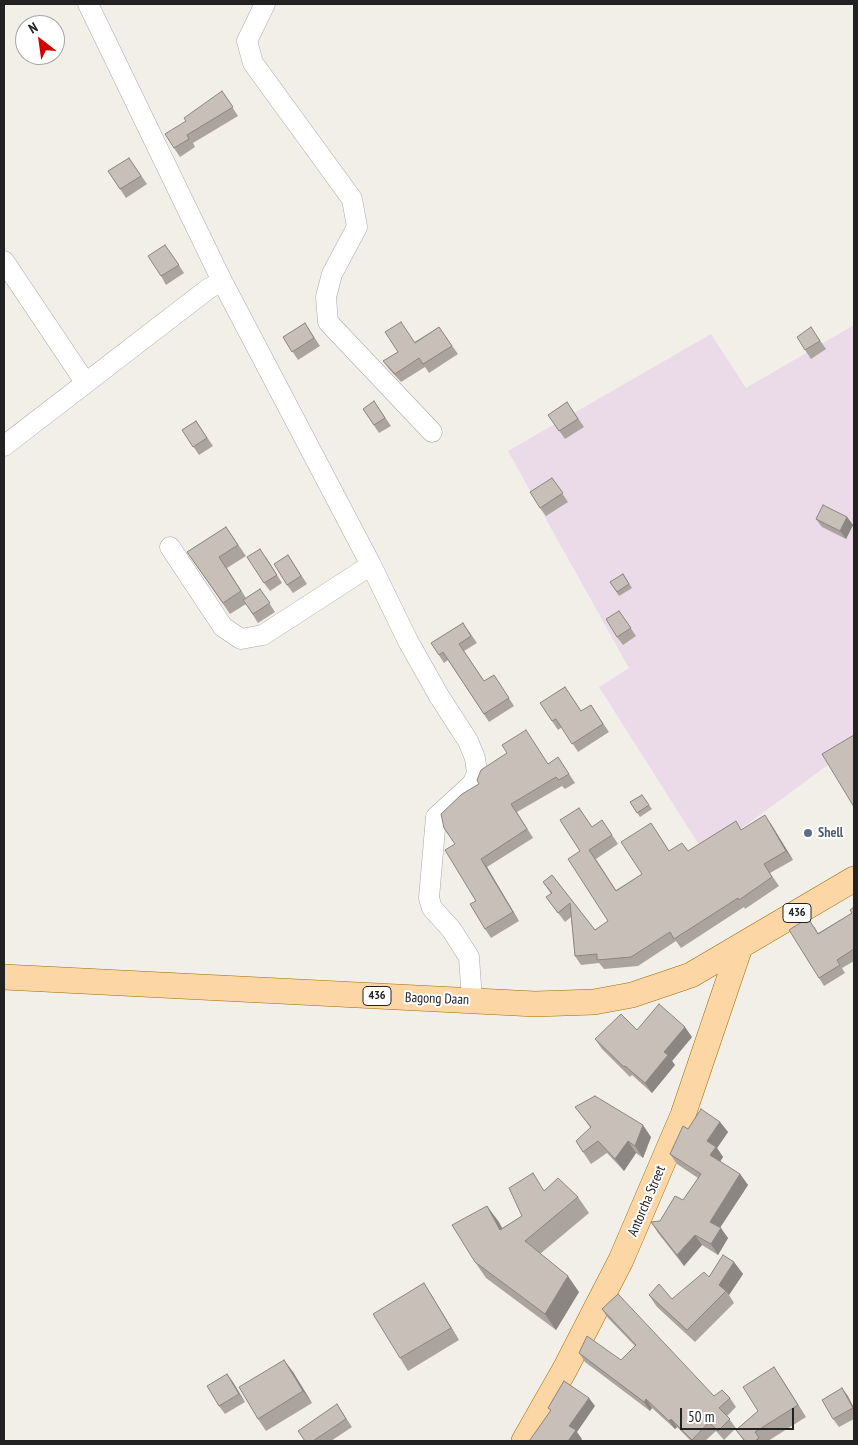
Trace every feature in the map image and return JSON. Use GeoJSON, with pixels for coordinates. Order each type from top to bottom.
{"type":"FeatureCollection","features":[{"type":"Feature","properties":{"kind":"main road","name":"436"},"geometry":{"type":"LineString","coordinates":[[740,947],[854,879]]}},
{"type":"Feature","properties":{"kind":"main road","name":"Bagong Daan"},"geometry":{"type":"LineString","coordinates":[[4,977],[563,1004],[594,1002],[632,995],[691,975],[740,947]]}},
{"type":"Feature","properties":{"kind":"main road","name":"Antorcha Street"},"geometry":{"type":"LineString","coordinates":[[524,1441],[621,1260],[683,1115],[740,947]]}},
{"type":"Feature","properties":{"kind":"street"},"geometry":{"type":"LineString","coordinates":[[88,4],[222,281],[371,565],[408,642],[468,741],[475,758],[477,773],[473,783],[436,817],[429,898],[432,908],[451,928],[468,956],[472,1000]]}},
{"type":"Feature","properties":{"kind":"street"},"geometry":{"type":"LineString","coordinates":[[265,4],[248,41],[253,63],[352,198],[357,227],[332,274],[326,297],[328,322],[432,432]]}},
{"type":"Feature","properties":{"kind":"street"},"geometry":{"type":"LineString","coordinates":[[4,262],[85,382]]}},
{"type":"Feature","properties":{"kind":"street"},"geometry":{"type":"LineString","coordinates":[[4,446],[85,382],[222,281]]}},
{"type":"Feature","properties":{"kind":"street"},"geometry":{"type":"LineString","coordinates":[[170,546],[223,627],[241,639],[263,635],[371,565]]}},
{"type":"Feature","properties":{"kind":"shaded area"},"geometry":{"type":"Polygon","coordinates":[[[854,325],[854,751],[828,765],[742,828],[703,851],[599,687],[629,668],[508,451],[711,334],[746,388],[854,325]]]}},
{"type":"Feature","properties":{"kind":"building"},"geometry":{"type":"Polygon","coordinates":[[[222,91],[233,107],[187,135],[189,139],[174,148],[165,134],[186,121],[184,118],[222,91]]]}},
{"type":"Feature","properties":{"kind":"building"},"geometry":{"type":"Polygon","coordinates":[[[129,158],[141,176],[120,189],[108,171],[129,158]]]}},
{"type":"Feature","properties":{"kind":"building"},"geometry":{"type":"Polygon","coordinates":[[[165,245],[179,265],[161,276],[148,256],[165,245]]]}},
{"type":"Feature","properties":{"kind":"building"},"geometry":{"type":"Polygon","coordinates":[[[401,322],[415,343],[439,327],[452,346],[423,364],[419,358],[395,374],[383,361],[398,352],[385,332],[401,322]]]}},
{"type":"Feature","properties":{"kind":"building"},"geometry":{"type":"Polygon","coordinates":[[[305,323],[314,338],[292,352],[283,337],[305,323]]]}},
{"type":"Feature","properties":{"kind":"building"},"geometry":{"type":"Polygon","coordinates":[[[811,327],[820,341],[805,350],[797,337],[811,327]]]}},
{"type":"Feature","properties":{"kind":"building"},"geometry":{"type":"Polygon","coordinates":[[[374,401],[385,418],[374,425],[363,409],[374,401]]]}},
{"type":"Feature","properties":{"kind":"building"},"geometry":{"type":"Polygon","coordinates":[[[567,402],[578,419],[559,431],[548,415],[567,402]]]}},
{"type":"Feature","properties":{"kind":"building"},"geometry":{"type":"Polygon","coordinates":[[[196,421],[207,438],[193,447],[182,430],[196,421]]]}},
{"type":"Feature","properties":{"kind":"building"},"geometry":{"type":"Polygon","coordinates":[[[552,478],[563,493],[540,508],[530,492],[552,478]]]}},
{"type":"Feature","properties":{"kind":"building"},"geometry":{"type":"Polygon","coordinates":[[[823,505],[847,517],[840,531],[816,519],[823,505]]]}},
{"type":"Feature","properties":{"kind":"building"},"geometry":{"type":"Polygon","coordinates":[[[226,527],[238,545],[219,557],[241,591],[223,603],[187,552],[226,527]]]}},
{"type":"Feature","properties":{"kind":"building"},"geometry":{"type":"Polygon","coordinates":[[[260,549],[277,575],[264,583],[247,557],[260,549]]]}},
{"type":"Feature","properties":{"kind":"building"},"geometry":{"type":"Polygon","coordinates":[[[288,555],[301,576],[287,585],[274,564],[288,555]]]}},
{"type":"Feature","properties":{"kind":"building"},"geometry":{"type":"Polygon","coordinates":[[[623,574],[629,584],[617,592],[610,582],[623,574]]]}},
{"type":"Feature","properties":{"kind":"building"},"geometry":{"type":"Polygon","coordinates":[[[260,589],[270,603],[253,614],[243,600],[260,589]]]}},
{"type":"Feature","properties":{"kind":"building"},"geometry":{"type":"Polygon","coordinates":[[[619,611],[631,628],[617,637],[606,619],[619,611]]]}},
{"type":"Feature","properties":{"kind":"building"},"geometry":{"type":"Polygon","coordinates":[[[463,623],[471,636],[459,644],[484,681],[494,675],[509,698],[484,714],[443,652],[439,655],[431,643],[463,623]]]}},
{"type":"Feature","properties":{"kind":"building"},"geometry":{"type":"Polygon","coordinates":[[[565,687],[581,711],[591,705],[603,724],[572,744],[556,719],[552,721],[540,703],[565,687]]]}},
{"type":"Feature","properties":{"kind":"building"},"geometry":{"type":"Polygon","coordinates":[[[526,730],[548,764],[558,757],[569,774],[559,780],[556,777],[511,804],[527,829],[481,859],[513,912],[485,929],[470,904],[476,901],[445,850],[455,844],[444,828],[441,814],[462,794],[479,784],[477,780],[481,770],[507,753],[502,745],[526,730]]]}},
{"type":"Feature","properties":{"kind":"building"},"geometry":{"type":"Polygon","coordinates":[[[854,735],[854,807],[822,754],[854,735]]]}},
{"type":"Feature","properties":{"kind":"building"},"geometry":{"type":"Polygon","coordinates":[[[642,795],[649,805],[637,813],[630,802],[642,795]]]}},
{"type":"Feature","properties":{"kind":"building"},"geometry":{"type":"Polygon","coordinates":[[[579,808],[592,827],[602,820],[612,835],[589,850],[616,891],[642,874],[621,842],[651,823],[669,851],[682,843],[688,851],[736,821],[741,830],[765,815],[786,851],[764,864],[772,877],[739,900],[738,898],[674,939],[670,932],[631,957],[597,960],[597,954],[575,956],[570,903],[558,913],[546,897],[552,893],[543,882],[552,875],[595,930],[608,921],[568,859],[580,851],[560,820],[579,808]]]}},
{"type":"Feature","properties":{"kind":"building"},"geometry":{"type":"Polygon","coordinates":[[[854,907],[854,949],[837,960],[840,965],[819,978],[789,930],[808,918],[818,934],[852,913],[850,910],[854,907]]]}},
{"type":"Feature","properties":{"kind":"building"},"geometry":{"type":"Polygon","coordinates":[[[659,1004],[685,1027],[664,1052],[668,1055],[645,1083],[624,1067],[595,1039],[621,1014],[637,1030],[659,1004]]]}},
{"type":"Feature","properties":{"kind":"building"},"geometry":{"type":"Polygon","coordinates":[[[595,1096],[643,1125],[635,1146],[628,1141],[615,1159],[598,1141],[583,1152],[576,1141],[591,1127],[575,1107],[595,1096]]]}},
{"type":"Feature","properties":{"kind":"building"},"geometry":{"type":"Polygon","coordinates":[[[701,1109],[720,1122],[707,1141],[716,1147],[710,1155],[740,1174],[710,1222],[721,1228],[711,1244],[695,1235],[677,1255],[651,1222],[660,1221],[675,1196],[683,1200],[701,1174],[670,1154],[683,1126],[688,1129],[701,1109]]]}},
{"type":"Feature","properties":{"kind":"building"},"geometry":{"type":"Polygon","coordinates":[[[533,1173],[544,1191],[558,1178],[578,1197],[525,1241],[568,1276],[545,1314],[475,1262],[452,1225],[487,1206],[500,1230],[522,1216],[509,1188],[533,1173]]]}},
{"type":"Feature","properties":{"kind":"building"},"geometry":{"type":"Polygon","coordinates":[[[723,1255],[734,1262],[719,1285],[726,1291],[687,1330],[649,1295],[659,1284],[672,1299],[704,1272],[709,1277],[723,1255]]]}},
{"type":"Feature","properties":{"kind":"building"},"geometry":{"type":"Polygon","coordinates":[[[424,1283],[451,1328],[400,1358],[373,1314],[424,1283]]]}},
{"type":"Feature","properties":{"kind":"building"},"geometry":{"type":"Polygon","coordinates":[[[618,1294],[714,1396],[722,1390],[730,1398],[719,1408],[730,1419],[718,1431],[709,1422],[692,1440],[671,1419],[669,1421],[646,1399],[644,1402],[579,1353],[587,1336],[621,1360],[636,1345],[602,1309],[618,1294]]]}},
{"type":"Feature","properties":{"kind":"building"},"geometry":{"type":"Polygon","coordinates":[[[284,1360],[303,1391],[258,1419],[239,1387],[284,1360]]]}},
{"type":"Feature","properties":{"kind":"building"},"geometry":{"type":"Polygon","coordinates":[[[774,1367],[798,1405],[755,1432],[759,1438],[755,1441],[745,1441],[736,1430],[758,1411],[743,1387],[774,1367]]]}},
{"type":"Feature","properties":{"kind":"building"},"geometry":{"type":"Polygon","coordinates":[[[227,1374],[239,1394],[219,1406],[207,1386],[227,1374]]]}},
{"type":"Feature","properties":{"kind":"building"},"geometry":{"type":"Polygon","coordinates":[[[564,1381],[589,1398],[569,1426],[576,1430],[568,1441],[528,1441],[551,1410],[548,1408],[564,1381]]]}},
{"type":"Feature","properties":{"kind":"building"},"geometry":{"type":"Polygon","coordinates":[[[842,1388],[853,1408],[833,1419],[822,1400],[842,1388]]]}},
{"type":"Feature","properties":{"kind":"building"},"geometry":{"type":"Polygon","coordinates":[[[337,1404],[346,1419],[313,1441],[305,1441],[298,1431],[337,1404]]]}},
{"type":"Feature","properties":{"kind":"place","name":"Shell"},"geometry":{"type":"Point","coordinates":[808,833]}}]}
